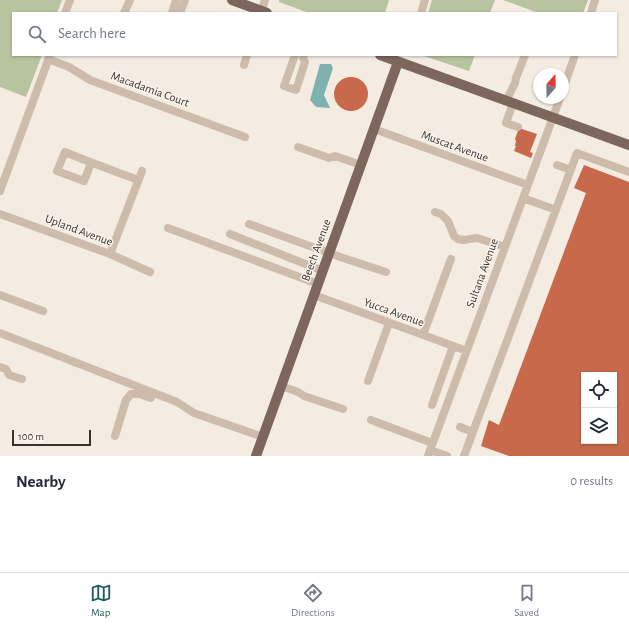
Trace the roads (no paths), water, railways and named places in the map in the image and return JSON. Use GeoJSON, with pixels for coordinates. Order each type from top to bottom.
{"type":"FeatureCollection","features":[{"type":"Feature","properties":{"kind":"main road"},"geometry":{"type":"LineString","coordinates":[[239,1],[263,12]]}},
{"type":"Feature","properties":{"kind":"main road"},"geometry":{"type":"LineString","coordinates":[[387,56],[401,58],[510,102],[629,145]]}},
{"type":"Feature","properties":{"kind":"main road","name":"Beech Avenue"},"geometry":{"type":"LineString","coordinates":[[256,456],[401,58]]}},
{"type":"Feature","properties":{"kind":"street"},"geometry":{"type":"LineString","coordinates":[[65,12],[70,0]]}},
{"type":"Feature","properties":{"kind":"street"},"geometry":{"type":"LineString","coordinates":[[124,12],[130,0]]}},
{"type":"Feature","properties":{"kind":"street"},"geometry":{"type":"LineString","coordinates":[[172,12],[176,0]]}},
{"type":"Feature","properties":{"kind":"street"},"geometry":{"type":"LineString","coordinates":[[180,12],[185,0]]}},
{"type":"Feature","properties":{"kind":"street"},"geometry":{"type":"LineString","coordinates":[[263,12],[266,0]]}},
{"type":"Feature","properties":{"kind":"street"},"geometry":{"type":"LineString","coordinates":[[421,12],[425,0]]}},
{"type":"Feature","properties":{"kind":"street"},"geometry":{"type":"LineString","coordinates":[[591,12],[596,0]]}},
{"type":"Feature","properties":{"kind":"street"},"geometry":{"type":"LineString","coordinates":[[244,66],[247,56]]}},
{"type":"Feature","properties":{"kind":"street"},"geometry":{"type":"LineString","coordinates":[[295,56],[284,86],[296,90],[305,62],[304,56]]}},
{"type":"Feature","properties":{"kind":"street"},"geometry":{"type":"LineString","coordinates":[[518,127],[506,123],[516,78],[525,56]]}},
{"type":"Feature","properties":{"kind":"street"},"geometry":{"type":"LineString","coordinates":[[569,73],[576,56]]}},
{"type":"Feature","properties":{"kind":"street"},"geometry":{"type":"LineString","coordinates":[[0,191],[3,174],[49,57]]}},
{"type":"Feature","properties":{"kind":"street","name":"Macadamia Court"},"geometry":{"type":"LineString","coordinates":[[49,57],[90,80],[245,138]]}},
{"type":"Feature","properties":{"kind":"street","name":"Sultana Avenue"},"geometry":{"type":"LineString","coordinates":[[430,450],[558,104]]}},
{"type":"Feature","properties":{"kind":"street","name":"Muscat Avenue"},"geometry":{"type":"LineString","coordinates":[[374,129],[528,185]]}},
{"type":"Feature","properties":{"kind":"street"},"geometry":{"type":"LineString","coordinates":[[298,146],[329,158],[335,156],[361,165]]}},
{"type":"Feature","properties":{"kind":"street"},"geometry":{"type":"LineString","coordinates":[[464,456],[577,153],[629,172]]}},
{"type":"Feature","properties":{"kind":"street"},"geometry":{"type":"LineString","coordinates":[[91,163],[138,180]]}},
{"type":"Feature","properties":{"kind":"street"},"geometry":{"type":"LineString","coordinates":[[557,165],[571,170]]}},
{"type":"Feature","properties":{"kind":"street"},"geometry":{"type":"LineString","coordinates":[[110,254],[142,171]]}},
{"type":"Feature","properties":{"kind":"street"},"geometry":{"type":"LineString","coordinates":[[523,198],[556,210]]}},
{"type":"Feature","properties":{"kind":"street"},"geometry":{"type":"LineString","coordinates":[[435,212],[441,214],[448,221],[454,236],[458,239],[463,240],[477,238],[505,247]]}},
{"type":"Feature","properties":{"kind":"street","name":"Upland Avenue"},"geometry":{"type":"LineString","coordinates":[[0,214],[110,254],[150,272]]}},
{"type":"Feature","properties":{"kind":"street"},"geometry":{"type":"LineString","coordinates":[[249,224],[386,272]]}},
{"type":"Feature","properties":{"kind":"street"},"geometry":{"type":"LineString","coordinates":[[168,228],[318,284]]}},
{"type":"Feature","properties":{"kind":"street"},"geometry":{"type":"LineString","coordinates":[[230,234],[323,271]]}},
{"type":"Feature","properties":{"kind":"street"},"geometry":{"type":"LineString","coordinates":[[423,335],[450,259]]}},
{"type":"Feature","properties":{"kind":"street","name":"Yucca Avenue"},"geometry":{"type":"LineString","coordinates":[[314,295],[467,350]]}},
{"type":"Feature","properties":{"kind":"street"},"geometry":{"type":"LineString","coordinates":[[0,296],[43,311]]}},
{"type":"Feature","properties":{"kind":"street"},"geometry":{"type":"LineString","coordinates":[[368,382],[389,323]]}},
{"type":"Feature","properties":{"kind":"street"},"geometry":{"type":"LineString","coordinates":[[0,333],[177,402],[194,413]]}},
{"type":"Feature","properties":{"kind":"street"},"geometry":{"type":"LineString","coordinates":[[432,405],[453,346]]}},
{"type":"Feature","properties":{"kind":"street"},"geometry":{"type":"LineString","coordinates":[[0,367],[6,369],[9,375],[22,379]]}},
{"type":"Feature","properties":{"kind":"street"},"geometry":{"type":"LineString","coordinates":[[281,386],[298,392],[304,396],[343,409]]}},
{"type":"Feature","properties":{"kind":"street"},"geometry":{"type":"LineString","coordinates":[[115,436],[126,400],[132,394],[139,394],[263,438]]}},
{"type":"Feature","properties":{"kind":"street"},"geometry":{"type":"LineString","coordinates":[[371,420],[430,450],[447,456]]}},
{"type":"Feature","properties":{"kind":"street"},"geometry":{"type":"LineString","coordinates":[[460,427],[473,432]]}},
{"type":"Feature","properties":{"kind":"water"},"geometry":{"type":"Polygon","coordinates":[[[320,64],[331,64],[333,68],[324,95],[330,108],[316,107],[310,100],[320,64]]]}}]}
